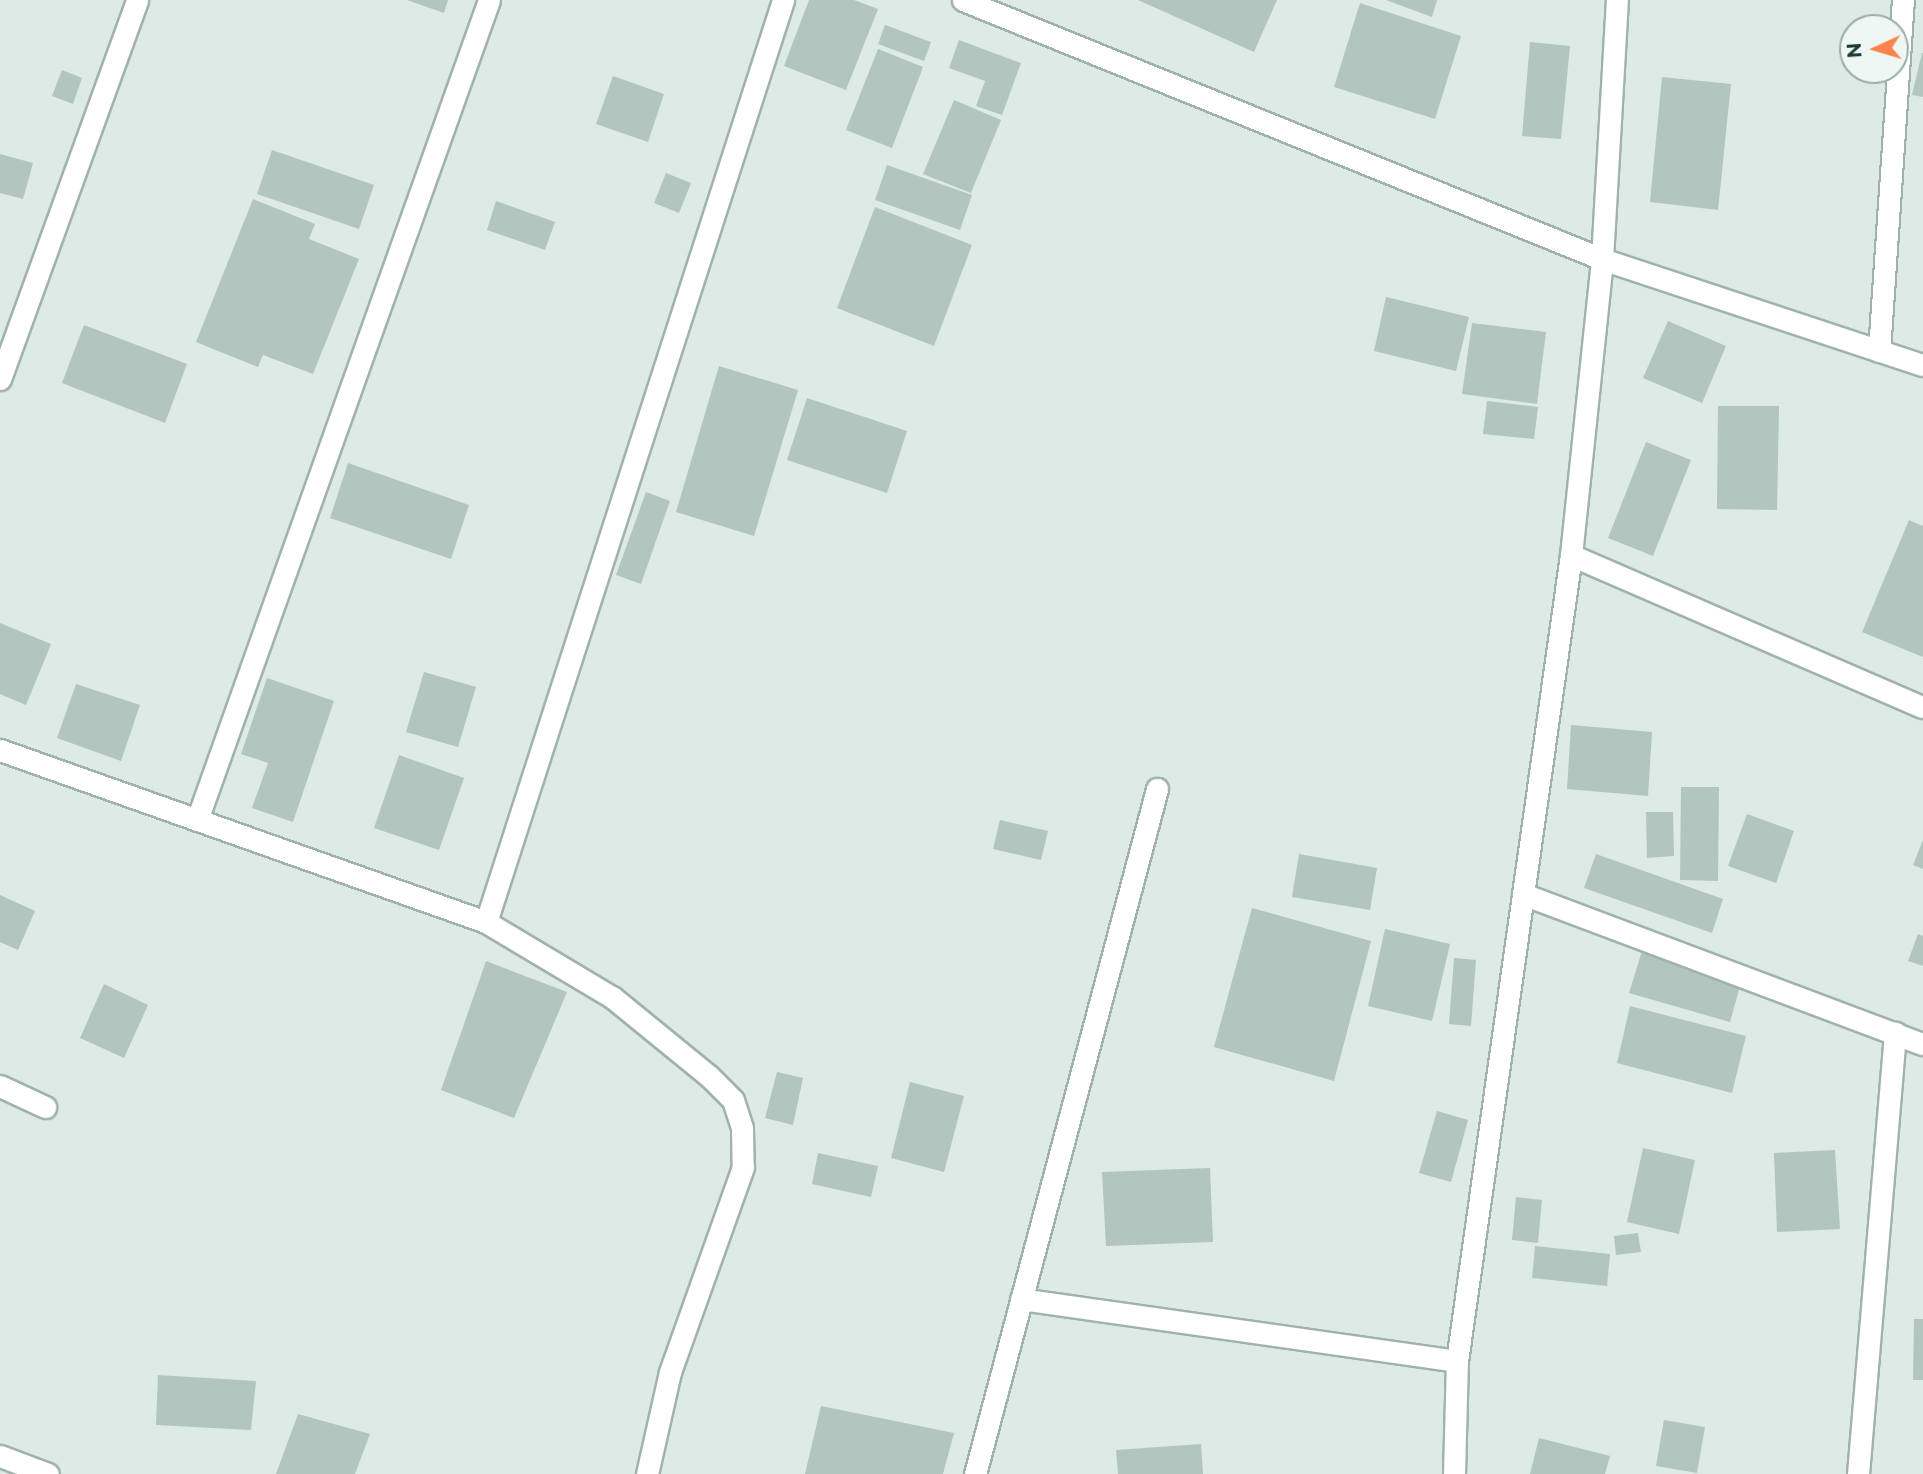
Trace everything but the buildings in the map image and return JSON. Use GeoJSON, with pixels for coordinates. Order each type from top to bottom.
{"type":"FeatureCollection","features":[{"type":"Feature","properties":{"kind":"street"},"geometry":{"type":"LineString","coordinates":[[0,379],[137,0]]}},
{"type":"Feature","properties":{"kind":"street"},"geometry":{"type":"LineString","coordinates":[[197,820],[489,0]]}},
{"type":"Feature","properties":{"kind":"street"},"geometry":{"type":"LineString","coordinates":[[486,922],[783,0]]}},
{"type":"Feature","properties":{"kind":"street"},"geometry":{"type":"LineString","coordinates":[[963,0],[1602,258],[1923,365]]}},
{"type":"Feature","properties":{"kind":"street"},"geometry":{"type":"LineString","coordinates":[[1454,1474],[1457,1362],[1571,555],[1602,258],[1617,0]]}},
{"type":"Feature","properties":{"kind":"street"},"geometry":{"type":"LineString","coordinates":[[1879,351],[1903,0]]}},
{"type":"Feature","properties":{"kind":"street"},"geometry":{"type":"LineString","coordinates":[[1571,555],[1923,707]]}},
{"type":"Feature","properties":{"kind":"street"},"geometry":{"type":"LineString","coordinates":[[0,750],[486,922],[612,997],[709,1076],[733,1101],[742,1128],[743,1167],[670,1372],[647,1474]]}},
{"type":"Feature","properties":{"kind":"street"},"geometry":{"type":"LineString","coordinates":[[975,1474],[1157,789]]}},
{"type":"Feature","properties":{"kind":"street"},"geometry":{"type":"LineString","coordinates":[[1523,894],[1923,1044]]}},
{"type":"Feature","properties":{"kind":"street"},"geometry":{"type":"LineString","coordinates":[[1858,1474],[1895,1033]]}},
{"type":"Feature","properties":{"kind":"street"},"geometry":{"type":"LineString","coordinates":[[0,1086],[45,1107]]}},
{"type":"Feature","properties":{"kind":"street"},"geometry":{"type":"LineString","coordinates":[[1021,1299],[1457,1362]]}},
{"type":"Feature","properties":{"kind":"street"},"geometry":{"type":"LineString","coordinates":[[0,1456],[48,1474]]}}]}
